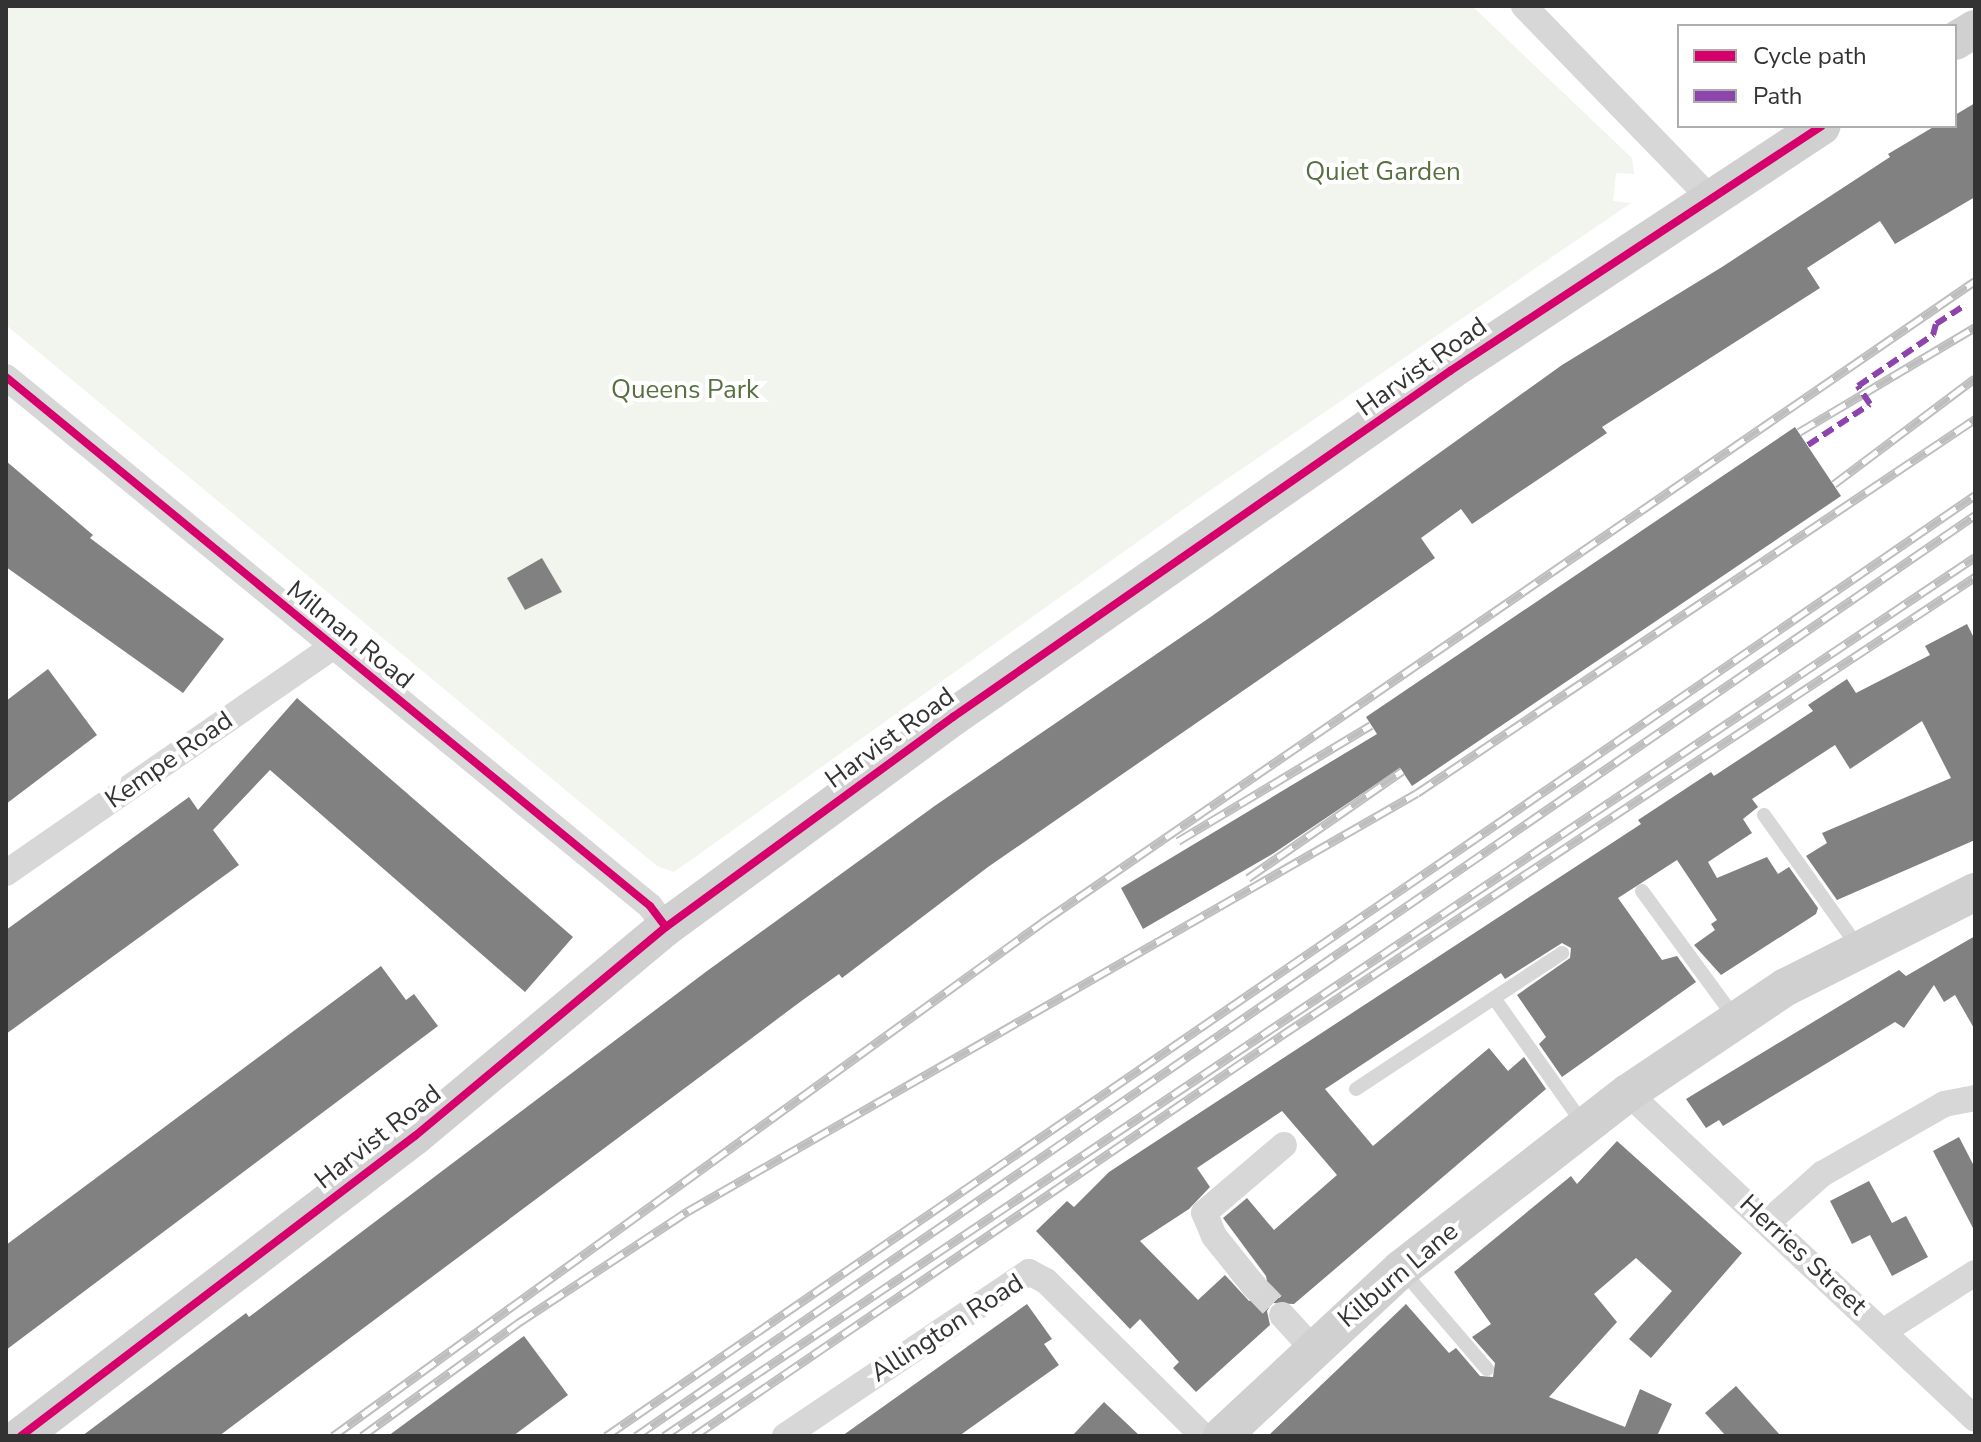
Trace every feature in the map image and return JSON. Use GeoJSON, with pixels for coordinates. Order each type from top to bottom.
{"type":"FeatureCollection","features":[{"type":"Feature","properties":{"kind":"main road"},"geometry":{"type":"LineString","coordinates":[[1957,40],[1975,29]]}},
{"type":"Feature","properties":{"kind":"main road","name":"Harvist Road"},"geometry":{"type":"LineString","coordinates":[[21,1436],[415,1136],[666,927],[953,717],[1709,197],[1818,128]]}},
{"type":"Feature","properties":{"kind":"main road","name":"Kilburn Lane"},"geometry":{"type":"LineString","coordinates":[[1222,1436],[1401,1269],[1628,1093],[1735,1018],[1859,949],[1975,892]]}},
{"type":"Feature","properties":{"kind":"street"},"geometry":{"type":"LineString","coordinates":[[1524,6],[1709,197]]}},
{"type":"Feature","properties":{"kind":"street","name":"Milman Road"},"geometry":{"type":"LineString","coordinates":[[6,377],[650,906],[666,927]]}},
{"type":"Feature","properties":{"kind":"street","name":"Kempe Road"},"geometry":{"type":"LineString","coordinates":[[6,873],[332,647]]}},
{"type":"Feature","properties":{"kind":"street","name":"Herries Street"},"geometry":{"type":"LineString","coordinates":[[1628,1093],[1769,1221],[1975,1419]]}},
{"type":"Feature","properties":{"kind":"street"},"geometry":{"type":"LineString","coordinates":[[1769,1221],[1822,1174],[1944,1104],[1975,1098]]}},
{"type":"Feature","properties":{"kind":"street"},"geometry":{"type":"LineString","coordinates":[[1254,1286],[1214,1236],[1204,1213],[1284,1145]]}},
{"type":"Feature","properties":{"kind":"street","name":"Allington Road"},"geometry":{"type":"LineString","coordinates":[[785,1436],[1029,1272],[1046,1281],[1203,1436]]}},
{"type":"Feature","properties":{"kind":"street"},"geometry":{"type":"LineString","coordinates":[[1884,1331],[1975,1273]]}},
{"type":"Feature","properties":{"kind":"street"},"geometry":{"type":"LineString","coordinates":[[1282,1315],[1313,1349]]}},
{"type":"Feature","properties":{"kind":"lane"},"geometry":{"type":"LineString","coordinates":[[1764,815],[1859,949]]}},
{"type":"Feature","properties":{"kind":"lane"},"geometry":{"type":"LineString","coordinates":[[1642,891],[1735,1018]]}},
{"type":"Feature","properties":{"kind":"lane"},"geometry":{"type":"LineString","coordinates":[[1356,1089],[1562,953]]}},
{"type":"Feature","properties":{"kind":"lane"},"geometry":{"type":"LineString","coordinates":[[1494,998],[1584,1126]]}},
{"type":"Feature","properties":{"kind":"lane"},"geometry":{"type":"LineString","coordinates":[[1401,1269],[1487,1369]]}},
{"type":"Feature","properties":{"kind":"green space","name":"Queens Park"},"geometry":{"type":"Polygon","coordinates":[[[6,6],[1472,6],[1632,158],[1634,174],[1616,173],[1613,201],[1631,203],[1202,496],[674,872],[657,866],[6,325],[6,6]]]}},
{"type":"Feature","properties":{"kind":"building"},"geometry":{"type":"Polygon","coordinates":[[[1975,103],[1975,197],[1895,244],[1880,221],[1807,268],[1820,288],[1602,427],[1607,433],[1472,524],[1461,509],[1421,538],[1435,558],[988,867],[842,978],[839,974],[800,1002],[219,1436],[82,1436],[246,1313],[249,1317],[707,971],[936,805],[1212,616],[1562,365],[1722,267],[1890,157],[1888,154],[1932,128],[1957,128],[1957,114],[1975,103]]]}},
{"type":"Feature","properties":{"kind":"building"},"geometry":{"type":"Polygon","coordinates":[[[1795,427],[1841,496],[1412,786],[1400,768],[1274,853],[1143,929],[1121,888],[1377,734],[1366,717],[1795,427]]]}},
{"type":"Feature","properties":{"kind":"building"},"geometry":{"type":"Polygon","coordinates":[[[6,461],[93,535],[90,538],[224,639],[183,693],[6,567],[6,461]]]}},
{"type":"Feature","properties":{"kind":"building"},"geometry":{"type":"Polygon","coordinates":[[[542,558],[562,592],[525,610],[507,578],[542,558]]]}},
{"type":"Feature","properties":{"kind":"building"},"geometry":{"type":"Polygon","coordinates":[[[1967,624],[1975,640],[1975,840],[1837,900],[1806,856],[1827,843],[1822,833],[1951,778],[1922,721],[1850,769],[1835,745],[1752,799],[1758,807],[1743,819],[1752,833],[1708,862],[1717,878],[1767,857],[1778,874],[1789,867],[1818,908],[1816,914],[1721,975],[1694,945],[1715,930],[1711,924],[1717,920],[1677,860],[1618,898],[1662,960],[1677,956],[1696,982],[1562,1077],[1539,1044],[1546,1037],[1517,995],[1570,958],[1571,948],[1562,943],[1505,979],[1501,973],[1325,1089],[1373,1146],[1489,1048],[1508,1071],[1524,1057],[1546,1089],[1294,1304],[1272,1303],[1267,1311],[1270,1325],[1196,1392],[1173,1368],[1179,1362],[1140,1319],[1130,1329],[1036,1231],[1067,1201],[1074,1207],[1109,1172],[1641,824],[1638,820],[1711,772],[1714,776],[1813,711],[1808,705],[1847,679],[1856,693],[1930,655],[1925,646],[1967,624]],[[1282,1111],[1197,1168],[1210,1187],[1189,1209],[1140,1241],[1198,1300],[1225,1275],[1249,1301],[1263,1299],[1269,1291],[1266,1276],[1223,1218],[1247,1198],[1274,1230],[1337,1175],[1282,1111]]]}},
{"type":"Feature","properties":{"kind":"building"},"geometry":{"type":"Polygon","coordinates":[[[48,669],[97,735],[6,804],[6,701],[48,669]]]}},
{"type":"Feature","properties":{"kind":"building"},"geometry":{"type":"Polygon","coordinates":[[[297,698],[573,937],[525,992],[270,770],[213,830],[239,865],[6,1034],[6,930],[189,797],[198,810],[297,698]]]}},
{"type":"Feature","properties":{"kind":"building"},"geometry":{"type":"Polygon","coordinates":[[[1975,936],[1975,1030],[1955,995],[1944,1002],[1934,985],[1904,1028],[1895,1022],[1723,1126],[1719,1120],[1706,1128],[1686,1099],[1899,970],[1906,976],[1975,936]]]}},
{"type":"Feature","properties":{"kind":"building"},"geometry":{"type":"Polygon","coordinates":[[[381,966],[406,1000],[414,994],[438,1026],[6,1350],[6,1245],[381,966]]]}},
{"type":"Feature","properties":{"kind":"building"},"geometry":{"type":"Polygon","coordinates":[[[1959,1137],[1975,1168],[1975,1232],[1933,1151],[1959,1137]]]}},
{"type":"Feature","properties":{"kind":"building"},"geometry":{"type":"Polygon","coordinates":[[[1617,1141],[1742,1253],[1651,1358],[1629,1339],[1672,1291],[1636,1258],[1594,1294],[1617,1322],[1549,1397],[1625,1427],[1640,1389],[1672,1404],[1657,1436],[1268,1436],[1406,1304],[1449,1353],[1456,1348],[1480,1376],[1493,1377],[1495,1363],[1472,1337],[1491,1324],[1454,1272],[1571,1176],[1577,1184],[1617,1141]]]}},
{"type":"Feature","properties":{"kind":"building"},"geometry":{"type":"Polygon","coordinates":[[[1869,1181],[1892,1223],[1906,1216],[1928,1257],[1892,1276],[1870,1235],[1852,1244],[1830,1201],[1869,1181]]]}},
{"type":"Feature","properties":{"kind":"building"},"geometry":{"type":"Polygon","coordinates":[[[1027,1304],[1052,1339],[1044,1344],[1059,1365],[959,1436],[842,1436],[1027,1304]]]}},
{"type":"Feature","properties":{"kind":"building"},"geometry":{"type":"Polygon","coordinates":[[[524,1336],[568,1395],[513,1436],[388,1436],[524,1336]]]}},
{"type":"Feature","properties":{"kind":"building"},"geometry":{"type":"Polygon","coordinates":[[[1736,1386],[1781,1436],[1726,1436],[1705,1413],[1736,1386]]]}},
{"type":"Feature","properties":{"kind":"building"},"geometry":{"type":"Polygon","coordinates":[[[1104,1402],[1140,1436],[1072,1436],[1104,1402]]]}},
{"type":"Feature","properties":{"kind":"tunnel"},"geometry":{"type":"LineString","coordinates":[[1254,1286],[1282,1315]]}},
{"type":"Feature","properties":{"kind":"railway"},"geometry":{"type":"LineString","coordinates":[[333,1436],[1047,919],[1975,281]]}},
{"type":"Feature","properties":{"kind":"railway"},"geometry":{"type":"LineString","coordinates":[[1799,432],[1975,327]]}},
{"type":"Feature","properties":{"kind":"railway"},"geometry":{"type":"LineString","coordinates":[[1834,484],[1975,378]]}},
{"type":"Feature","properties":{"kind":"railway"},"geometry":{"type":"LineString","coordinates":[[362,1436],[518,1323],[688,1211],[1417,793],[1975,419]]}},
{"type":"Feature","properties":{"kind":"railway"},"geometry":{"type":"LineString","coordinates":[[606,1436],[1975,495]]}},
{"type":"Feature","properties":{"kind":"railway"},"geometry":{"type":"LineString","coordinates":[[636,1436],[1975,515]]}},
{"type":"Feature","properties":{"kind":"railway"},"geometry":{"type":"LineString","coordinates":[[664,1436],[1975,557]]}},
{"type":"Feature","properties":{"kind":"railway"},"geometry":{"type":"LineString","coordinates":[[694,1436],[1282,1035],[1975,577]]}},
{"type":"Feature","properties":{"kind":"railway"},"geometry":{"type":"LineString","coordinates":[[1178,841],[1371,725]]}},
{"type":"Feature","properties":{"kind":"railway"},"geometry":{"type":"LineString","coordinates":[[1248,878],[1402,771]]}},
{"type":"Feature","properties":{"kind":"marked path"},"geometry":{"type":"LineString","coordinates":[[1808,445],[1870,404],[1858,386],[1933,335],[1936,324],[1964,306]]}},
{"type":"Feature","properties":{"kind":"cycle path"},"geometry":{"type":"LineString","coordinates":[[21,1436],[415,1136],[666,927],[953,717],[1450,371],[1818,128]]}},
{"type":"Feature","properties":{"kind":"cycle path"},"geometry":{"type":"LineString","coordinates":[[6,377],[650,906],[666,927]]}},
{"type":"Feature","properties":{"kind":"park label","name":"Quiet Garden"},"geometry":{"type":"Point","coordinates":[1383,172]}}]}
